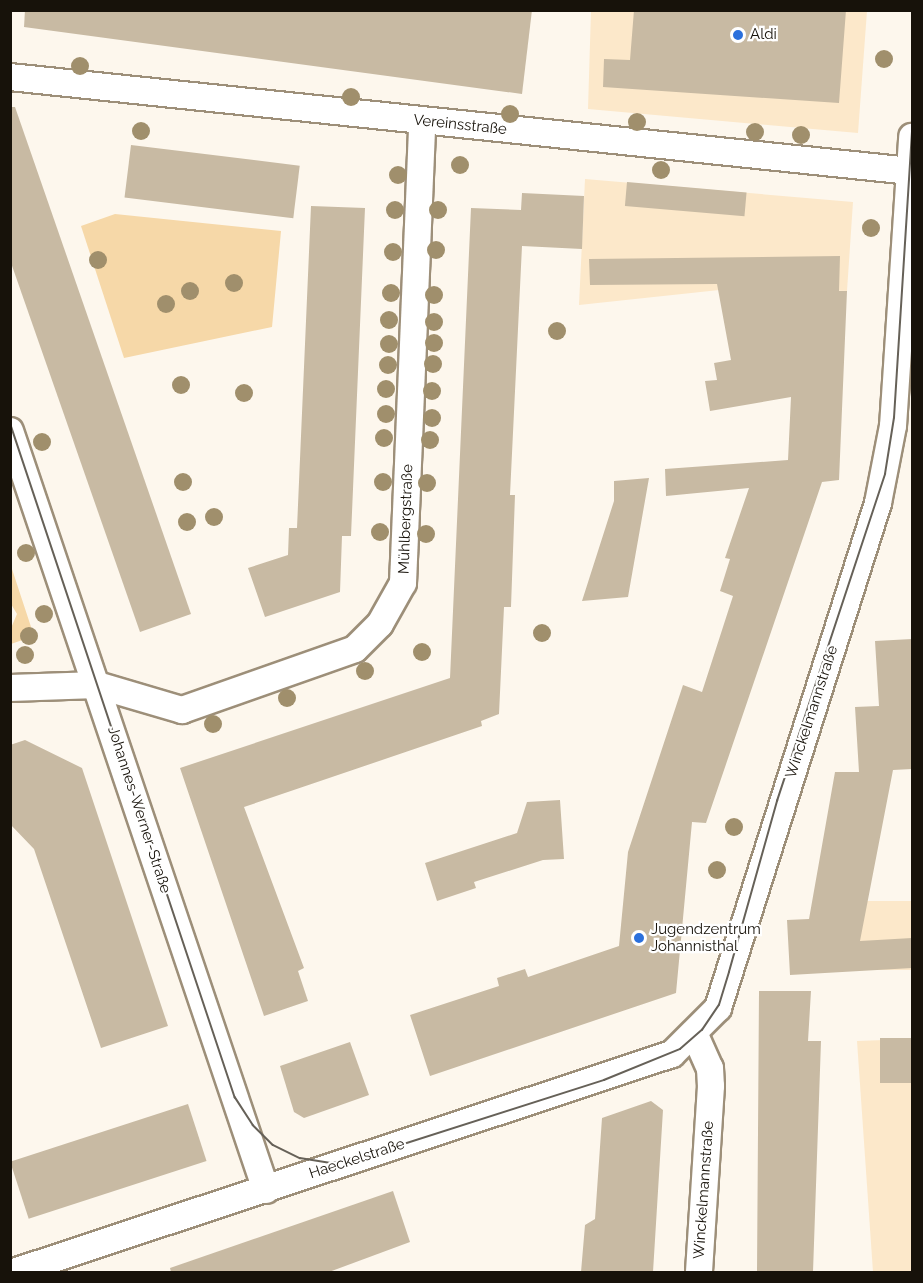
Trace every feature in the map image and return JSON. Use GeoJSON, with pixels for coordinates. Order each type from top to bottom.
{"type":"FeatureCollection","features":[{"type":"Feature","properties":{"kind":"street","name":"Vereinsstraße"},"geometry":{"type":"LineString","coordinates":[[10,77],[910,171]]}},
{"type":"Feature","properties":{"kind":"street","name":"Mühlbergstraße"},"geometry":{"type":"LineString","coordinates":[[10,688],[98,685],[182,710],[355,649],[390,610],[403,583],[422,121]]}},
{"type":"Feature","properties":{"kind":"street","name":"Winckelmannstraße"},"geometry":{"type":"LineString","coordinates":[[699,1272],[711,1086],[710,1068],[695,1035],[718,1008],[878,503],[893,426],[912,137]]}},
{"type":"Feature","properties":{"kind":"street","name":"Johannes-Werner-Straße"},"geometry":{"type":"LineString","coordinates":[[10,431],[98,685],[266,1190]]}},
{"type":"Feature","properties":{"kind":"street","name":"Haeckelstraße"},"geometry":{"type":"LineString","coordinates":[[14,1272],[672,1054],[695,1035]]}},
{"type":"Feature","properties":{"kind":"shaded area","name":"Aldi"},"geometry":{"type":"Polygon","coordinates":[[[591,11],[867,11],[858,133],[588,109],[591,11]]]}},
{"type":"Feature","properties":{"kind":"shaded area"},"geometry":{"type":"Polygon","coordinates":[[[585,179],[853,202],[847,291],[738,288],[579,305],[585,179]]]}},
{"type":"Feature","properties":{"kind":"shaded area"},"geometry":{"type":"Polygon","coordinates":[[[115,214],[281,231],[272,327],[124,358],[81,226],[115,214]]]}},
{"type":"Feature","properties":{"kind":"shaded area"},"geometry":{"type":"Polygon","coordinates":[[[11,566],[34,636],[11,644],[11,628],[17,614],[11,604],[11,566]]]}},
{"type":"Feature","properties":{"kind":"shaded area"},"geometry":{"type":"Polygon","coordinates":[[[854,901],[912,901],[912,970],[854,970],[854,901]]]}},
{"type":"Feature","properties":{"kind":"shaded area"},"geometry":{"type":"Polygon","coordinates":[[[912,1039],[912,1272],[873,1272],[857,1041],[912,1039]]]}},
{"type":"Feature","properties":{"kind":"building"},"geometry":{"type":"Polygon","coordinates":[[[25,10],[532,10],[522,94],[24,27],[25,10]]]}},
{"type":"Feature","properties":{"kind":"building","name":"Aldi"},"geometry":{"type":"Polygon","coordinates":[[[634,10],[846,10],[839,103],[603,87],[604,59],[630,60],[634,10]]]}},
{"type":"Feature","properties":{"kind":"building"},"geometry":{"type":"Polygon","coordinates":[[[10,107],[15,107],[191,614],[140,632],[10,260],[10,107]]]}},
{"type":"Feature","properties":{"kind":"building"},"geometry":{"type":"Polygon","coordinates":[[[131,145],[300,166],[293,218],[125,198],[131,145]]]}},
{"type":"Feature","properties":{"kind":"building"},"geometry":{"type":"Polygon","coordinates":[[[627,182],[747,192],[744,216],[625,206],[627,182]]]}},
{"type":"Feature","properties":{"kind":"building"},"geometry":{"type":"Polygon","coordinates":[[[522,193],[584,196],[582,249],[522,246],[510,495],[515,495],[511,607],[504,607],[499,714],[481,721],[482,726],[244,807],[304,968],[298,971],[308,1001],[264,1016],[180,768],[450,678],[471,208],[521,210],[522,193]]]}},
{"type":"Feature","properties":{"kind":"building"},"geometry":{"type":"Polygon","coordinates":[[[311,206],[365,208],[351,536],[342,536],[340,592],[265,617],[248,568],[288,555],[289,528],[297,528],[311,206]]]}},
{"type":"Feature","properties":{"kind":"building"},"geometry":{"type":"Polygon","coordinates":[[[840,256],[839,291],[847,291],[839,480],[822,482],[706,823],[692,822],[676,993],[430,1076],[410,1015],[499,986],[497,978],[525,969],[528,977],[619,946],[628,852],[683,685],[702,692],[733,596],[720,591],[730,559],[725,558],[749,488],[666,496],[665,469],[788,460],[791,397],[710,411],[705,381],[717,380],[714,363],[731,360],[717,284],[590,285],[589,259],[840,256]]]}},
{"type":"Feature","properties":{"kind":"building"},"geometry":{"type":"Polygon","coordinates":[[[649,478],[628,597],[582,601],[614,501],[614,481],[649,478]]]}},
{"type":"Feature","properties":{"kind":"building"},"geometry":{"type":"Polygon","coordinates":[[[912,639],[912,769],[893,770],[860,941],[912,938],[912,968],[790,975],[787,920],[809,919],[835,772],[859,772],[855,707],[879,706],[875,641],[912,639]]]}},
{"type":"Feature","properties":{"kind":"building"},"geometry":{"type":"Polygon","coordinates":[[[25,740],[82,768],[168,1026],[101,1048],[34,849],[10,824],[10,745],[25,740]]]}},
{"type":"Feature","properties":{"kind":"building"},"geometry":{"type":"Polygon","coordinates":[[[560,800],[564,859],[543,860],[474,882],[476,888],[437,901],[425,863],[517,833],[527,802],[560,800]]]}},
{"type":"Feature","properties":{"kind":"building"},"geometry":{"type":"Polygon","coordinates":[[[759,991],[811,991],[808,1041],[821,1041],[813,1272],[757,1272],[759,991]]]}},
{"type":"Feature","properties":{"kind":"building"},"geometry":{"type":"Polygon","coordinates":[[[880,1038],[912,1038],[912,1083],[880,1083],[880,1038]]]}},
{"type":"Feature","properties":{"kind":"building"},"geometry":{"type":"Polygon","coordinates":[[[350,1042],[369,1095],[304,1118],[294,1112],[280,1066],[350,1042]]]}},
{"type":"Feature","properties":{"kind":"building"},"geometry":{"type":"Polygon","coordinates":[[[651,1101],[663,1110],[653,1272],[581,1272],[585,1225],[595,1219],[602,1118],[651,1101]]]}},
{"type":"Feature","properties":{"kind":"building"},"geometry":{"type":"Polygon","coordinates":[[[188,1104],[207,1161],[29,1219],[10,1162],[188,1104]]]}},
{"type":"Feature","properties":{"kind":"building"},"geometry":{"type":"Polygon","coordinates":[[[393,1191],[410,1242],[329,1272],[171,1272],[170,1268],[393,1191]]]}},
{"type":"Feature","properties":{"kind":"tram line"},"geometry":{"type":"LineString","coordinates":[[10,422],[235,1097],[253,1125],[273,1145],[300,1158],[331,1163],[363,1157],[604,1080],[680,1049],[702,1030],[719,1005],[777,801],[885,474],[894,418],[912,133]]}},
{"type":"Feature","properties":{"kind":"place","name":"Aldi"},"geometry":{"type":"Point","coordinates":[738,35]}},
{"type":"Feature","properties":{"kind":"place","name":"Jugendzentrum Johannisthal"},"geometry":{"type":"Point","coordinates":[639,938]}}]}
